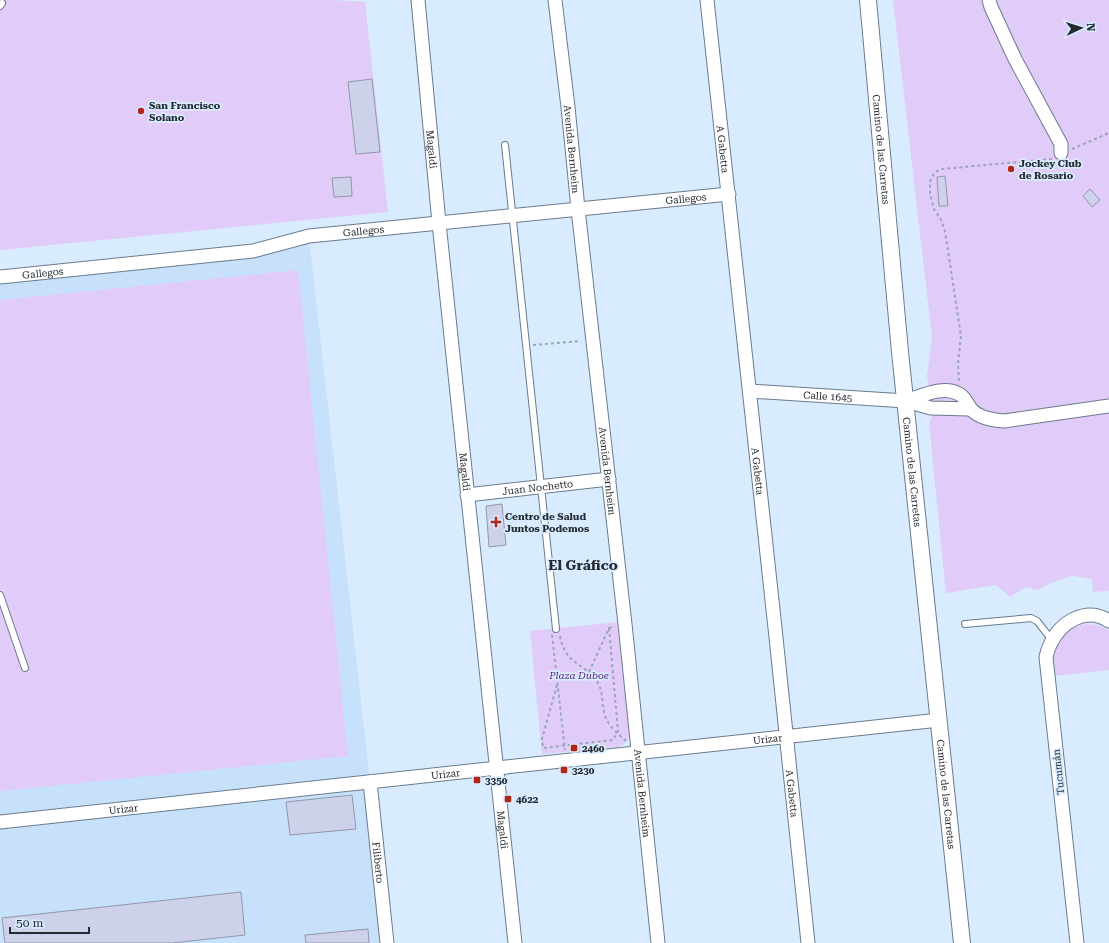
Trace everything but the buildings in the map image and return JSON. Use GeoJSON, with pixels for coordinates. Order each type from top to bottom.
{"type":"FeatureCollection","features":[{"type":"Feature","properties":{"kind":"street","name":"Magaldi"},"geometry":{"type":"LineString","coordinates":[[418,0],[439,223],[515,943]]}},
{"type":"Feature","properties":{"kind":"street","name":"Avenida Bernheim"},"geometry":{"type":"LineString","coordinates":[[555,0],[639,752],[658,943]]}},
{"type":"Feature","properties":{"kind":"street","name":"A Gabetta"},"geometry":{"type":"LineString","coordinates":[[707,0],[808,943]]}},
{"type":"Feature","properties":{"kind":"street","name":"Camino de las Carretas"},"geometry":{"type":"LineString","coordinates":[[868,0],[900,352],[962,943]]}},
{"type":"Feature","properties":{"kind":"street"},"geometry":{"type":"LineString","coordinates":[[989,0],[1015,59],[1061,144],[1061,154]]}},
{"type":"Feature","properties":{"kind":"street","name":"Gallegos"},"geometry":{"type":"LineString","coordinates":[[0,277],[253,251],[296,238],[309,236],[728,194]]}},
{"type":"Feature","properties":{"kind":"street"},"geometry":{"type":"LineString","coordinates":[[906,401],[929,393],[949,390],[960,394],[970,408],[978,415],[991,420],[1004,421],[1109,406]]}},
{"type":"Feature","properties":{"kind":"street","name":"Calle 1645"},"geometry":{"type":"LineString","coordinates":[[750,391],[906,401]]}},
{"type":"Feature","properties":{"kind":"street"},"geometry":{"type":"LineString","coordinates":[[906,401],[931,408],[970,408]]}},
{"type":"Feature","properties":{"kind":"street","name":"Juan Nochetto"},"geometry":{"type":"LineString","coordinates":[[467,495],[609,479]]}},
{"type":"Feature","properties":{"kind":"street","name":"Tucumán"},"geometry":{"type":"LineString","coordinates":[[1077,943],[1046,657],[1049,646],[1055,635],[1063,626],[1073,619],[1092,615],[1099,616],[1109,621]]}},
{"type":"Feature","properties":{"kind":"street","name":"Urizar"},"geometry":{"type":"LineString","coordinates":[[0,822],[939,720]]}},
{"type":"Feature","properties":{"kind":"street","name":"Filiberto"},"geometry":{"type":"LineString","coordinates":[[370,782],[387,943]]}},
{"type":"Feature","properties":{"kind":"lane"},"geometry":{"type":"LineString","coordinates":[[505,145],[556,629]]}},
{"type":"Feature","properties":{"kind":"lane"},"geometry":{"type":"LineString","coordinates":[[0,595],[25,668]]}},
{"type":"Feature","properties":{"kind":"lane"},"geometry":{"type":"LineString","coordinates":[[965,624],[1031,618],[1037,621],[1052,640]]}},
{"type":"Feature","properties":{"kind":"path"},"geometry":{"type":"LineString","coordinates":[[960,394],[958,363],[961,336],[945,231],[941,220],[934,209],[930,194],[930,181],[935,172],[942,169],[1054,159],[1061,154],[1109,133]]}},
{"type":"Feature","properties":{"kind":"path"},"geometry":{"type":"LineString","coordinates":[[526,346],[593,340]]}},
{"type":"Feature","properties":{"kind":"path"},"geometry":{"type":"LineString","coordinates":[[557,684],[542,739],[543,748],[612,740],[618,731],[610,628],[588,672]]}},
{"type":"Feature","properties":{"kind":"path"},"geometry":{"type":"LineString","coordinates":[[566,761],[552,634],[556,629],[560,635],[568,657],[588,672],[602,691],[604,714],[613,730],[639,752]]}},
{"type":"Feature","properties":{"kind":"shaded area"},"geometry":{"type":"Polygon","coordinates":[[[309,236],[387,943],[0,943],[0,277],[253,251],[309,236]]]}},
{"type":"Feature","properties":{"kind":"green space","name":"San Francisco Solano"},"geometry":{"type":"Polygon","coordinates":[[[0,0],[335,0],[365,2],[388,212],[0,250],[0,0]]]}},
{"type":"Feature","properties":{"kind":"green space","name":"Jockey Club de Rosario"},"geometry":{"type":"Polygon","coordinates":[[[893,0],[1109,0],[1109,591],[1093,592],[1092,579],[1072,576],[1051,583],[1038,590],[1026,587],[1010,597],[996,585],[946,593],[929,423],[932,417],[927,375],[932,338],[893,0]]]}},
{"type":"Feature","properties":{"kind":"green space"},"geometry":{"type":"Polygon","coordinates":[[[298,270],[348,756],[0,791],[0,300],[298,270]]]}},
{"type":"Feature","properties":{"kind":"green space","name":"Plaza Duboe"},"geometry":{"type":"Polygon","coordinates":[[[619,622],[630,731],[627,740],[619,747],[542,754],[530,631],[619,622]]]}},
{"type":"Feature","properties":{"kind":"green space"},"geometry":{"type":"Polygon","coordinates":[[[1085,624],[1099,625],[1109,630],[1109,670],[1054,676],[1052,662],[1054,648],[1061,636],[1072,628],[1085,624]]]}},
{"type":"Feature","properties":{"kind":"place","name":"San Francisco Solano"},"geometry":{"type":"Point","coordinates":[141,111]}},
{"type":"Feature","properties":{"kind":"place","name":"Jockey Club de Rosario"},"geometry":{"type":"Point","coordinates":[1011,169]}},
{"type":"Feature","properties":{"kind":"place","name":"Centro de Salud Juntos Podemos"},"geometry":{"type":"Point","coordinates":[496,522]}},
{"type":"Feature","properties":{"kind":"place","name":"2460"},"geometry":{"type":"Point","coordinates":[574,748]}},
{"type":"Feature","properties":{"kind":"place","name":"3230"},"geometry":{"type":"Point","coordinates":[564,770]}},
{"type":"Feature","properties":{"kind":"place","name":"3350"},"geometry":{"type":"Point","coordinates":[477,780]}},
{"type":"Feature","properties":{"kind":"place","name":"4622"},"geometry":{"type":"Point","coordinates":[508,799]}},
{"type":"Feature","properties":{"kind":"district","name":"El Gráfico"},"geometry":{"type":"Point","coordinates":[583,565]}}]}
